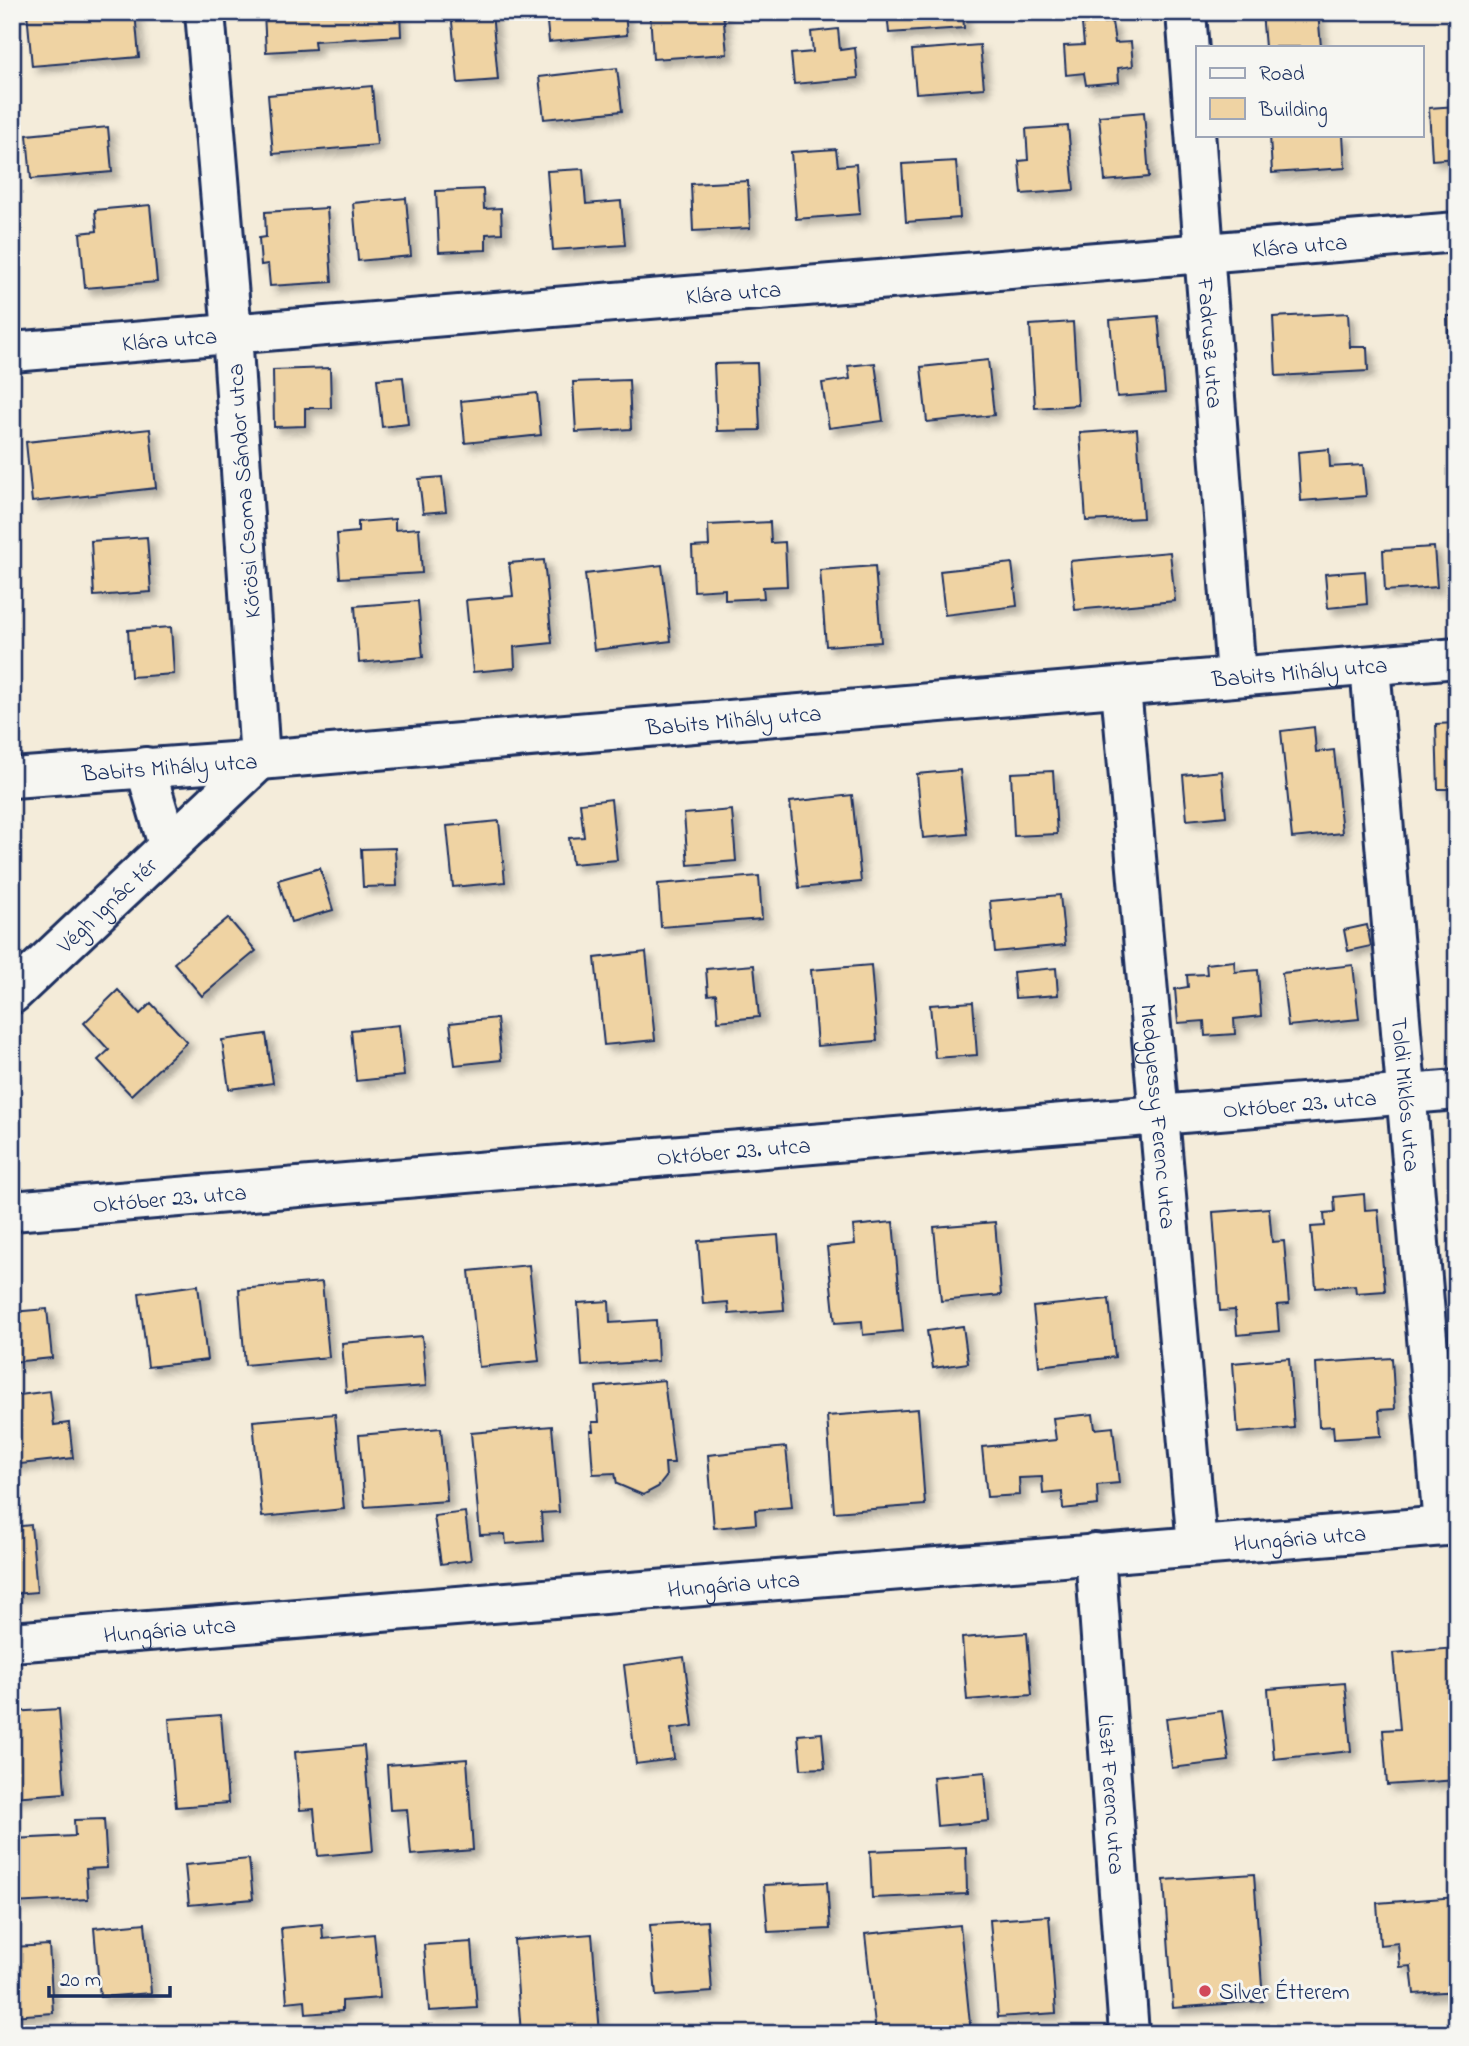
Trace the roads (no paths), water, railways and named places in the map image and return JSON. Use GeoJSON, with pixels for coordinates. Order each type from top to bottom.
{"type":"FeatureCollection","features":[{"type":"Feature","properties":{"kind":"street","name":"Kőrösi Csoma Sándor utca"},"geometry":{"type":"LineString","coordinates":[[205,12],[232,333],[260,760]]}},
{"type":"Feature","properties":{"kind":"street","name":"Fadrusz utca"},"geometry":{"type":"LineString","coordinates":[[1186,12],[1236,676]]}},
{"type":"Feature","properties":{"kind":"street","name":"Klára utca"},"geometry":{"type":"LineString","coordinates":[[12,352],[1457,232]]}},
{"type":"Feature","properties":{"kind":"street","name":"Babits Mihály utca"},"geometry":{"type":"LineString","coordinates":[[12,778],[145,766],[260,760],[1457,658]]}},
{"type":"Feature","properties":{"kind":"street","name":"Toldi Miklós utca"},"geometry":{"type":"LineString","coordinates":[[1370,666],[1406,1094],[1450,1526]]}},
{"type":"Feature","properties":{"kind":"street","name":"Medgyessy Ferenc utca"},"geometry":{"type":"LineString","coordinates":[[1121,688],[1197,1545]]}},
{"type":"Feature","properties":{"kind":"street","name":"Végh Ignác tér"},"geometry":{"type":"LineString","coordinates":[[12,994],[260,760]]}},
{"type":"Feature","properties":{"kind":"street","name":"Végh Ignác tér"},"geometry":{"type":"LineString","coordinates":[[145,766],[168,845]]}},
{"type":"Feature","properties":{"kind":"street","name":"Október 23. utca"},"geometry":{"type":"LineString","coordinates":[[12,1211],[1457,1090]]}},
{"type":"Feature","properties":{"kind":"street","name":"Hungária utca"},"geometry":{"type":"LineString","coordinates":[[12,1642],[1450,1526]]}},
{"type":"Feature","properties":{"kind":"street","name":"Liszt Ferenc utca"},"geometry":{"type":"LineString","coordinates":[[1096,1553],[1129,2034]]}},
{"type":"Feature","properties":{"kind":"place","name":"Silver Étterem"},"geometry":{"type":"Point","coordinates":[1205,1991]}}]}
